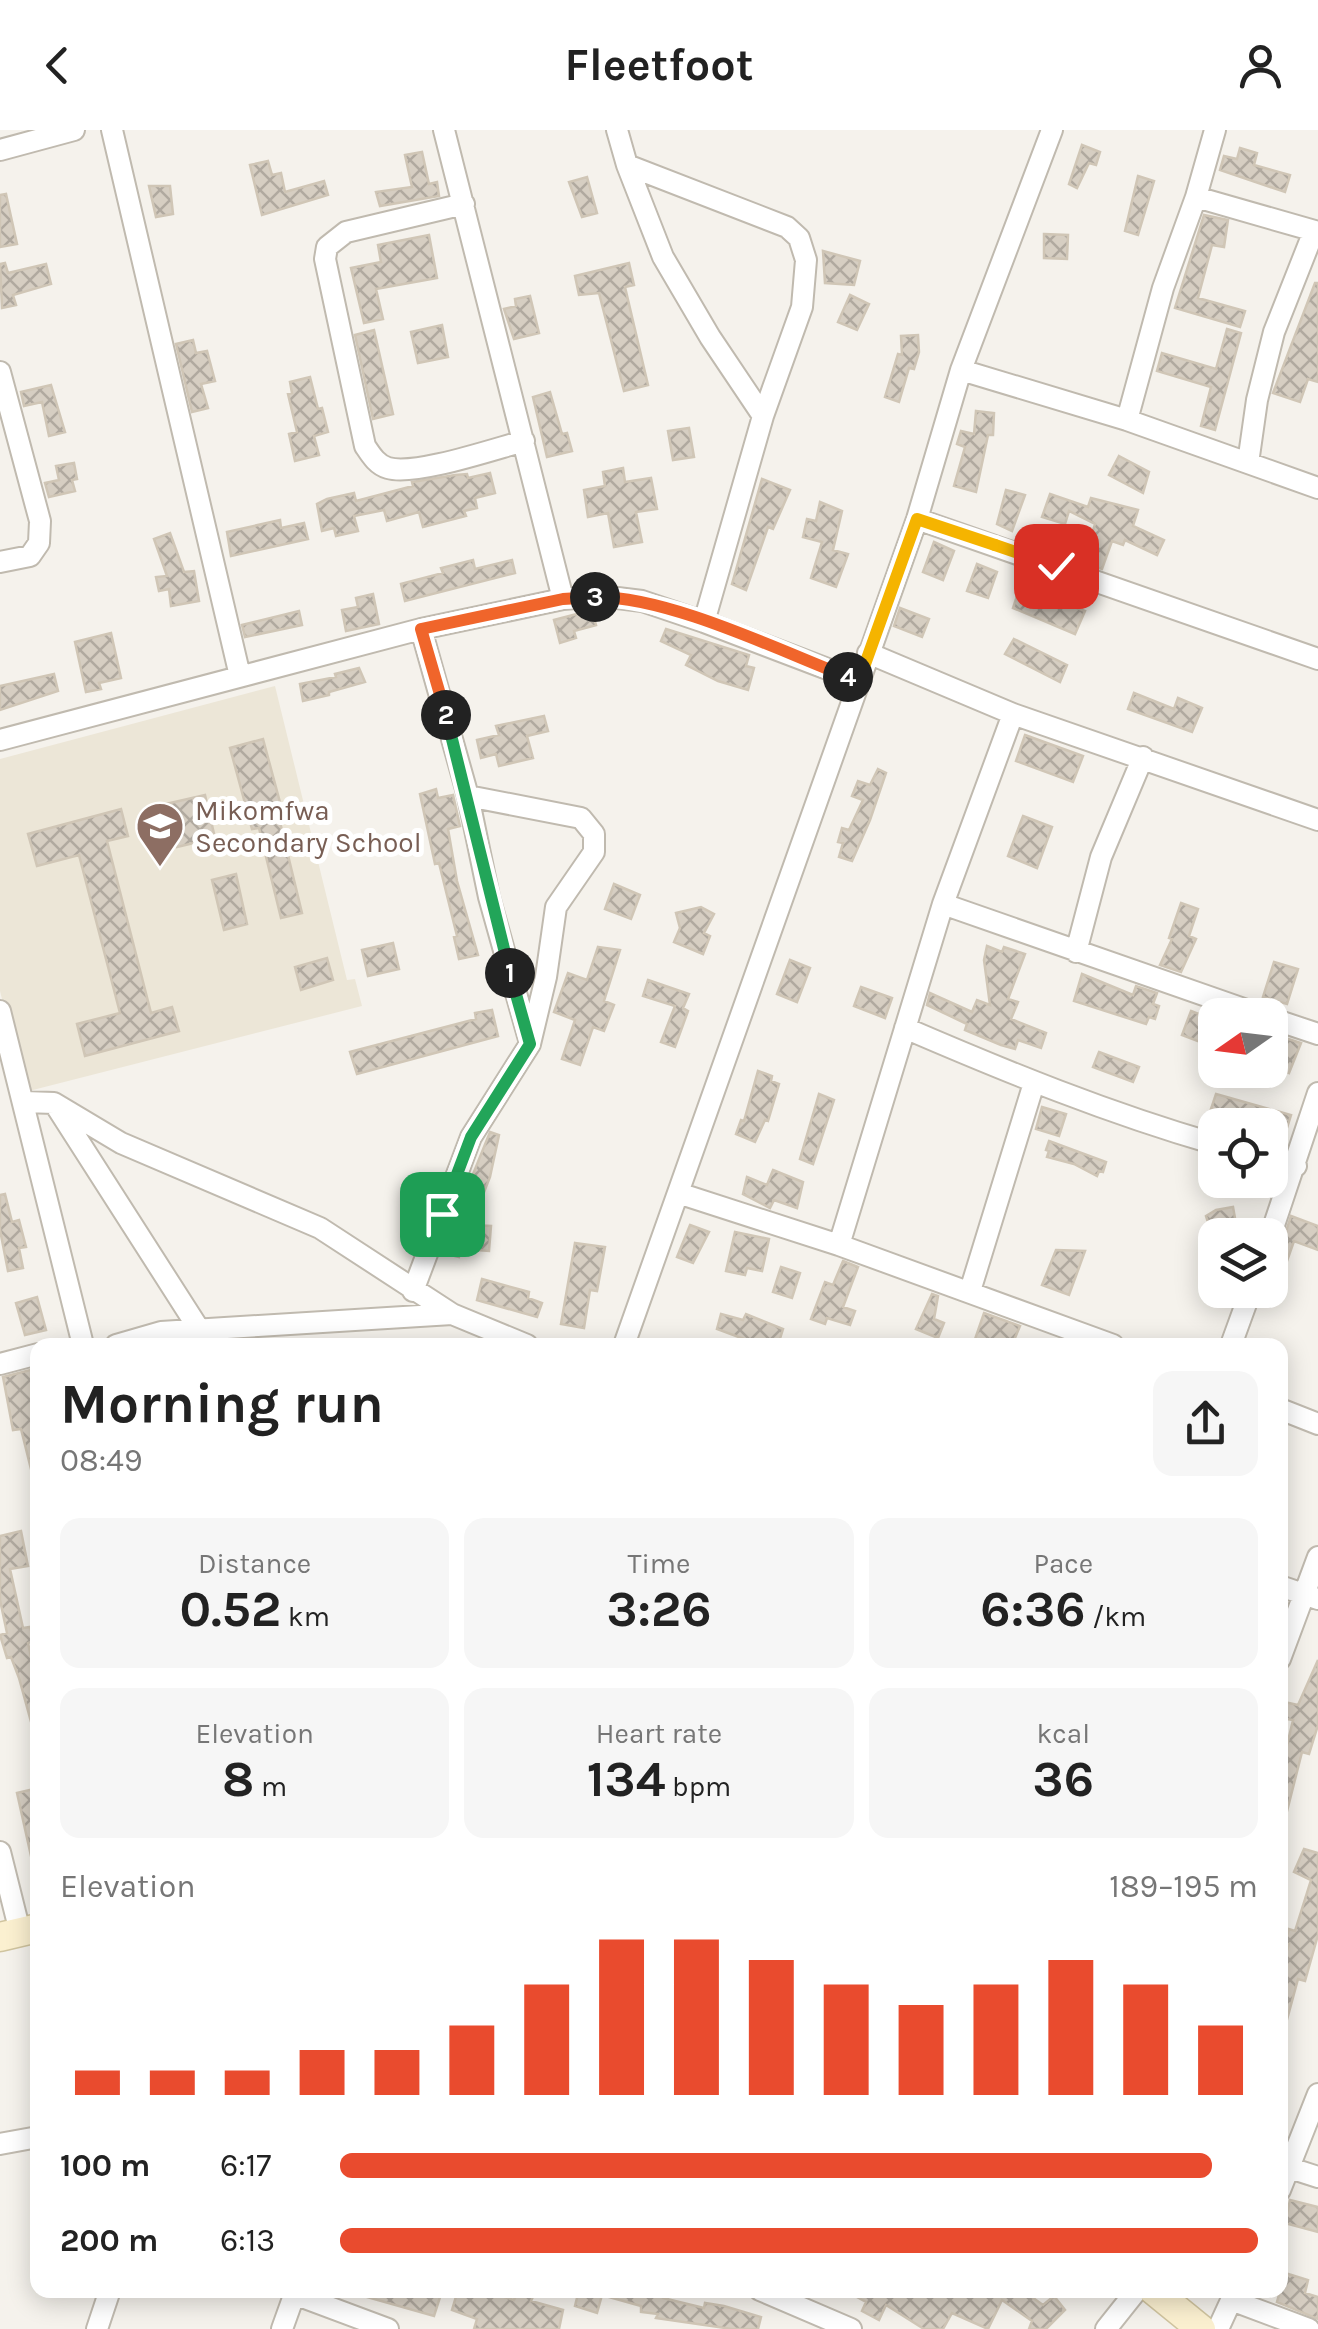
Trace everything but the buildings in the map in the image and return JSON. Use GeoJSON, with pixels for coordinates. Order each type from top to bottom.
{"type":"FeatureCollection","features":[{"type":"Feature","properties":{"kind":"main road"},"geometry":{"type":"LineString","coordinates":[[1163,2298],[1201,2329]]}},
{"type":"Feature","properties":{"kind":"street"},"geometry":{"type":"LineString","coordinates":[[0,150],[74,130]]}},
{"type":"Feature","properties":{"kind":"street"},"geometry":{"type":"LineString","coordinates":[[112,130],[240,676]]}},
{"type":"Feature","properties":{"kind":"street"},"geometry":{"type":"LineString","coordinates":[[444,130],[563,599]]}},
{"type":"Feature","properties":{"kind":"street"},"geometry":{"type":"LineString","coordinates":[[617,130],[626,165],[663,257],[763,416]]}},
{"type":"Feature","properties":{"kind":"street"},"geometry":{"type":"LineString","coordinates":[[626,1338],[917,519],[961,370],[1052,130]]}},
{"type":"Feature","properties":{"kind":"street"},"geometry":{"type":"LineString","coordinates":[[1127,420],[1163,288],[1215,130]]}},
{"type":"Feature","properties":{"kind":"street"},"geometry":{"type":"LineString","coordinates":[[626,165],[787,227],[799,238],[806,260],[802,307],[763,416],[704,622]]}},
{"type":"Feature","properties":{"kind":"street"},"geometry":{"type":"LineString","coordinates":[[1196,197],[1316,231],[1274,332],[1257,400],[1248,463]]}},
{"type":"Feature","properties":{"kind":"street"},"geometry":{"type":"LineString","coordinates":[[464,204],[346,232],[327,247],[325,259],[365,446],[374,460],[388,468],[411,470],[524,441]]}},
{"type":"Feature","properties":{"kind":"street"},"geometry":{"type":"LineString","coordinates":[[961,370],[1127,420],[1318,488]]}},
{"type":"Feature","properties":{"kind":"street"},"geometry":{"type":"LineString","coordinates":[[0,372],[40,520],[40,543],[30,556],[0,562]]}},
{"type":"Feature","properties":{"kind":"street"},"geometry":{"type":"LineString","coordinates":[[917,519],[1318,659]]}},
{"type":"Feature","properties":{"kind":"street"},"geometry":{"type":"LineString","coordinates":[[0,740],[421,629],[563,599],[600,596],[642,602],[704,622],[859,681]]}},
{"type":"Feature","properties":{"kind":"street"},"geometry":{"type":"LineString","coordinates":[[421,629],[468,796],[489,897],[530,1044]]}},
{"type":"Feature","properties":{"kind":"street"},"geometry":{"type":"LineString","coordinates":[[868,653],[1012,714],[1318,820]]}},
{"type":"Feature","properties":{"kind":"street"},"geometry":{"type":"LineString","coordinates":[[839,1245],[943,904],[1012,714]]}},
{"type":"Feature","properties":{"kind":"street"},"geometry":{"type":"LineString","coordinates":[[1076,952],[1101,857],[1144,757]]}},
{"type":"Feature","properties":{"kind":"street"},"geometry":{"type":"LineString","coordinates":[[413,1291],[471,1137],[530,1044],[546,977],[556,907],[594,852],[594,834],[581,818],[468,796]]}},
{"type":"Feature","properties":{"kind":"street"},"geometry":{"type":"LineString","coordinates":[[943,904],[1211,998]]}},
{"type":"Feature","properties":{"kind":"street"},"geometry":{"type":"LineString","coordinates":[[0,1010],[78,1338]]}},
{"type":"Feature","properties":{"kind":"street"},"geometry":{"type":"LineString","coordinates":[[1288,1024],[1318,1034]]}},
{"type":"Feature","properties":{"kind":"street"},"geometry":{"type":"LineString","coordinates":[[905,1028],[1034,1083],[1198,1139]]}},
{"type":"Feature","properties":{"kind":"street"},"geometry":{"type":"LineString","coordinates":[[970,1292],[1034,1083]]}},
{"type":"Feature","properties":{"kind":"street"},"geometry":{"type":"LineString","coordinates":[[1278,1218],[1305,1157],[1318,1094]]}},
{"type":"Feature","properties":{"kind":"street"},"geometry":{"type":"LineString","coordinates":[[24,1102],[54,1103],[120,1144],[320,1228],[452,1314],[510,1338]]}},
{"type":"Feature","properties":{"kind":"street"},"geometry":{"type":"LineString","coordinates":[[54,1103],[204,1338]]}},
{"type":"Feature","properties":{"kind":"street"},"geometry":{"type":"LineString","coordinates":[[678,1193],[839,1245],[1094,1338]]}},
{"type":"Feature","properties":{"kind":"street"},"geometry":{"type":"LineString","coordinates":[[1234,1338],[1244,1308]]}},
{"type":"Feature","properties":{"kind":"street"},"geometry":{"type":"LineString","coordinates":[[140,1338],[161,1332],[204,1338],[368,1318],[452,1314]]}},
{"type":"Feature","properties":{"kind":"street"},"geometry":{"type":"LineString","coordinates":[[0,1364],[30,1356]]}},
{"type":"Feature","properties":{"kind":"street"},"geometry":{"type":"LineString","coordinates":[[1288,1412],[1318,1424]]}},
{"type":"Feature","properties":{"kind":"street"},"geometry":{"type":"LineString","coordinates":[[1288,1643],[1311,1597],[1318,1557]]}},
{"type":"Feature","properties":{"kind":"street"},"geometry":{"type":"LineString","coordinates":[[0,1852],[19,1932]]}},
{"type":"Feature","properties":{"kind":"street"},"geometry":{"type":"LineString","coordinates":[[1288,2172],[1318,2094]]}},
{"type":"Feature","properties":{"kind":"street"},"geometry":{"type":"LineString","coordinates":[[0,2144],[30,2138]]}},
{"type":"Feature","properties":{"kind":"street"},"geometry":{"type":"LineString","coordinates":[[1290,2168],[1318,2177]]}},
{"type":"Feature","properties":{"kind":"street"},"geometry":{"type":"LineString","coordinates":[[97,2329],[107,2298]]}},
{"type":"Feature","properties":{"kind":"street"},"geometry":{"type":"LineString","coordinates":[[282,2329],[293,2298]]}},
{"type":"Feature","properties":{"kind":"street"},"geometry":{"type":"LineString","coordinates":[[310,2298],[388,2329]]}},
{"type":"Feature","properties":{"kind":"street"},"geometry":{"type":"LineString","coordinates":[[779,2298],[851,2329]]}},
{"type":"Feature","properties":{"kind":"street"},"geometry":{"type":"LineString","coordinates":[[1106,2329],[1131,2298]]}},
{"type":"Feature","properties":{"kind":"street"},"geometry":{"type":"LineString","coordinates":[[1218,2329],[1233,2298]]}},
{"type":"Feature","properties":{"kind":"street"},"geometry":{"type":"LineString","coordinates":[[1241,2298],[1309,2329]]}},
{"type":"Feature","properties":{"kind":"shaded area","name":"Mikomfwa Secondary School"},"geometry":{"type":"Polygon","coordinates":[[[275,686],[347,980],[355,979],[362,1006],[25,1092],[0,991],[0,759],[275,686]]]}},
{"type":"Feature","properties":{"kind":"place","name":"Mikomfwa Secondary School"},"geometry":{"type":"Point","coordinates":[160,868]}},
{"type":"Feature","properties":{"kind":"route"},"geometry":{"type":"LineString","coordinates":[[442,1214],[471,1137],[530,1044],[489,897],[468,796],[421,629],[563,599],[600,596],[642,602],[704,622],[859,681],[917,519],[1056,566]]}}]}
